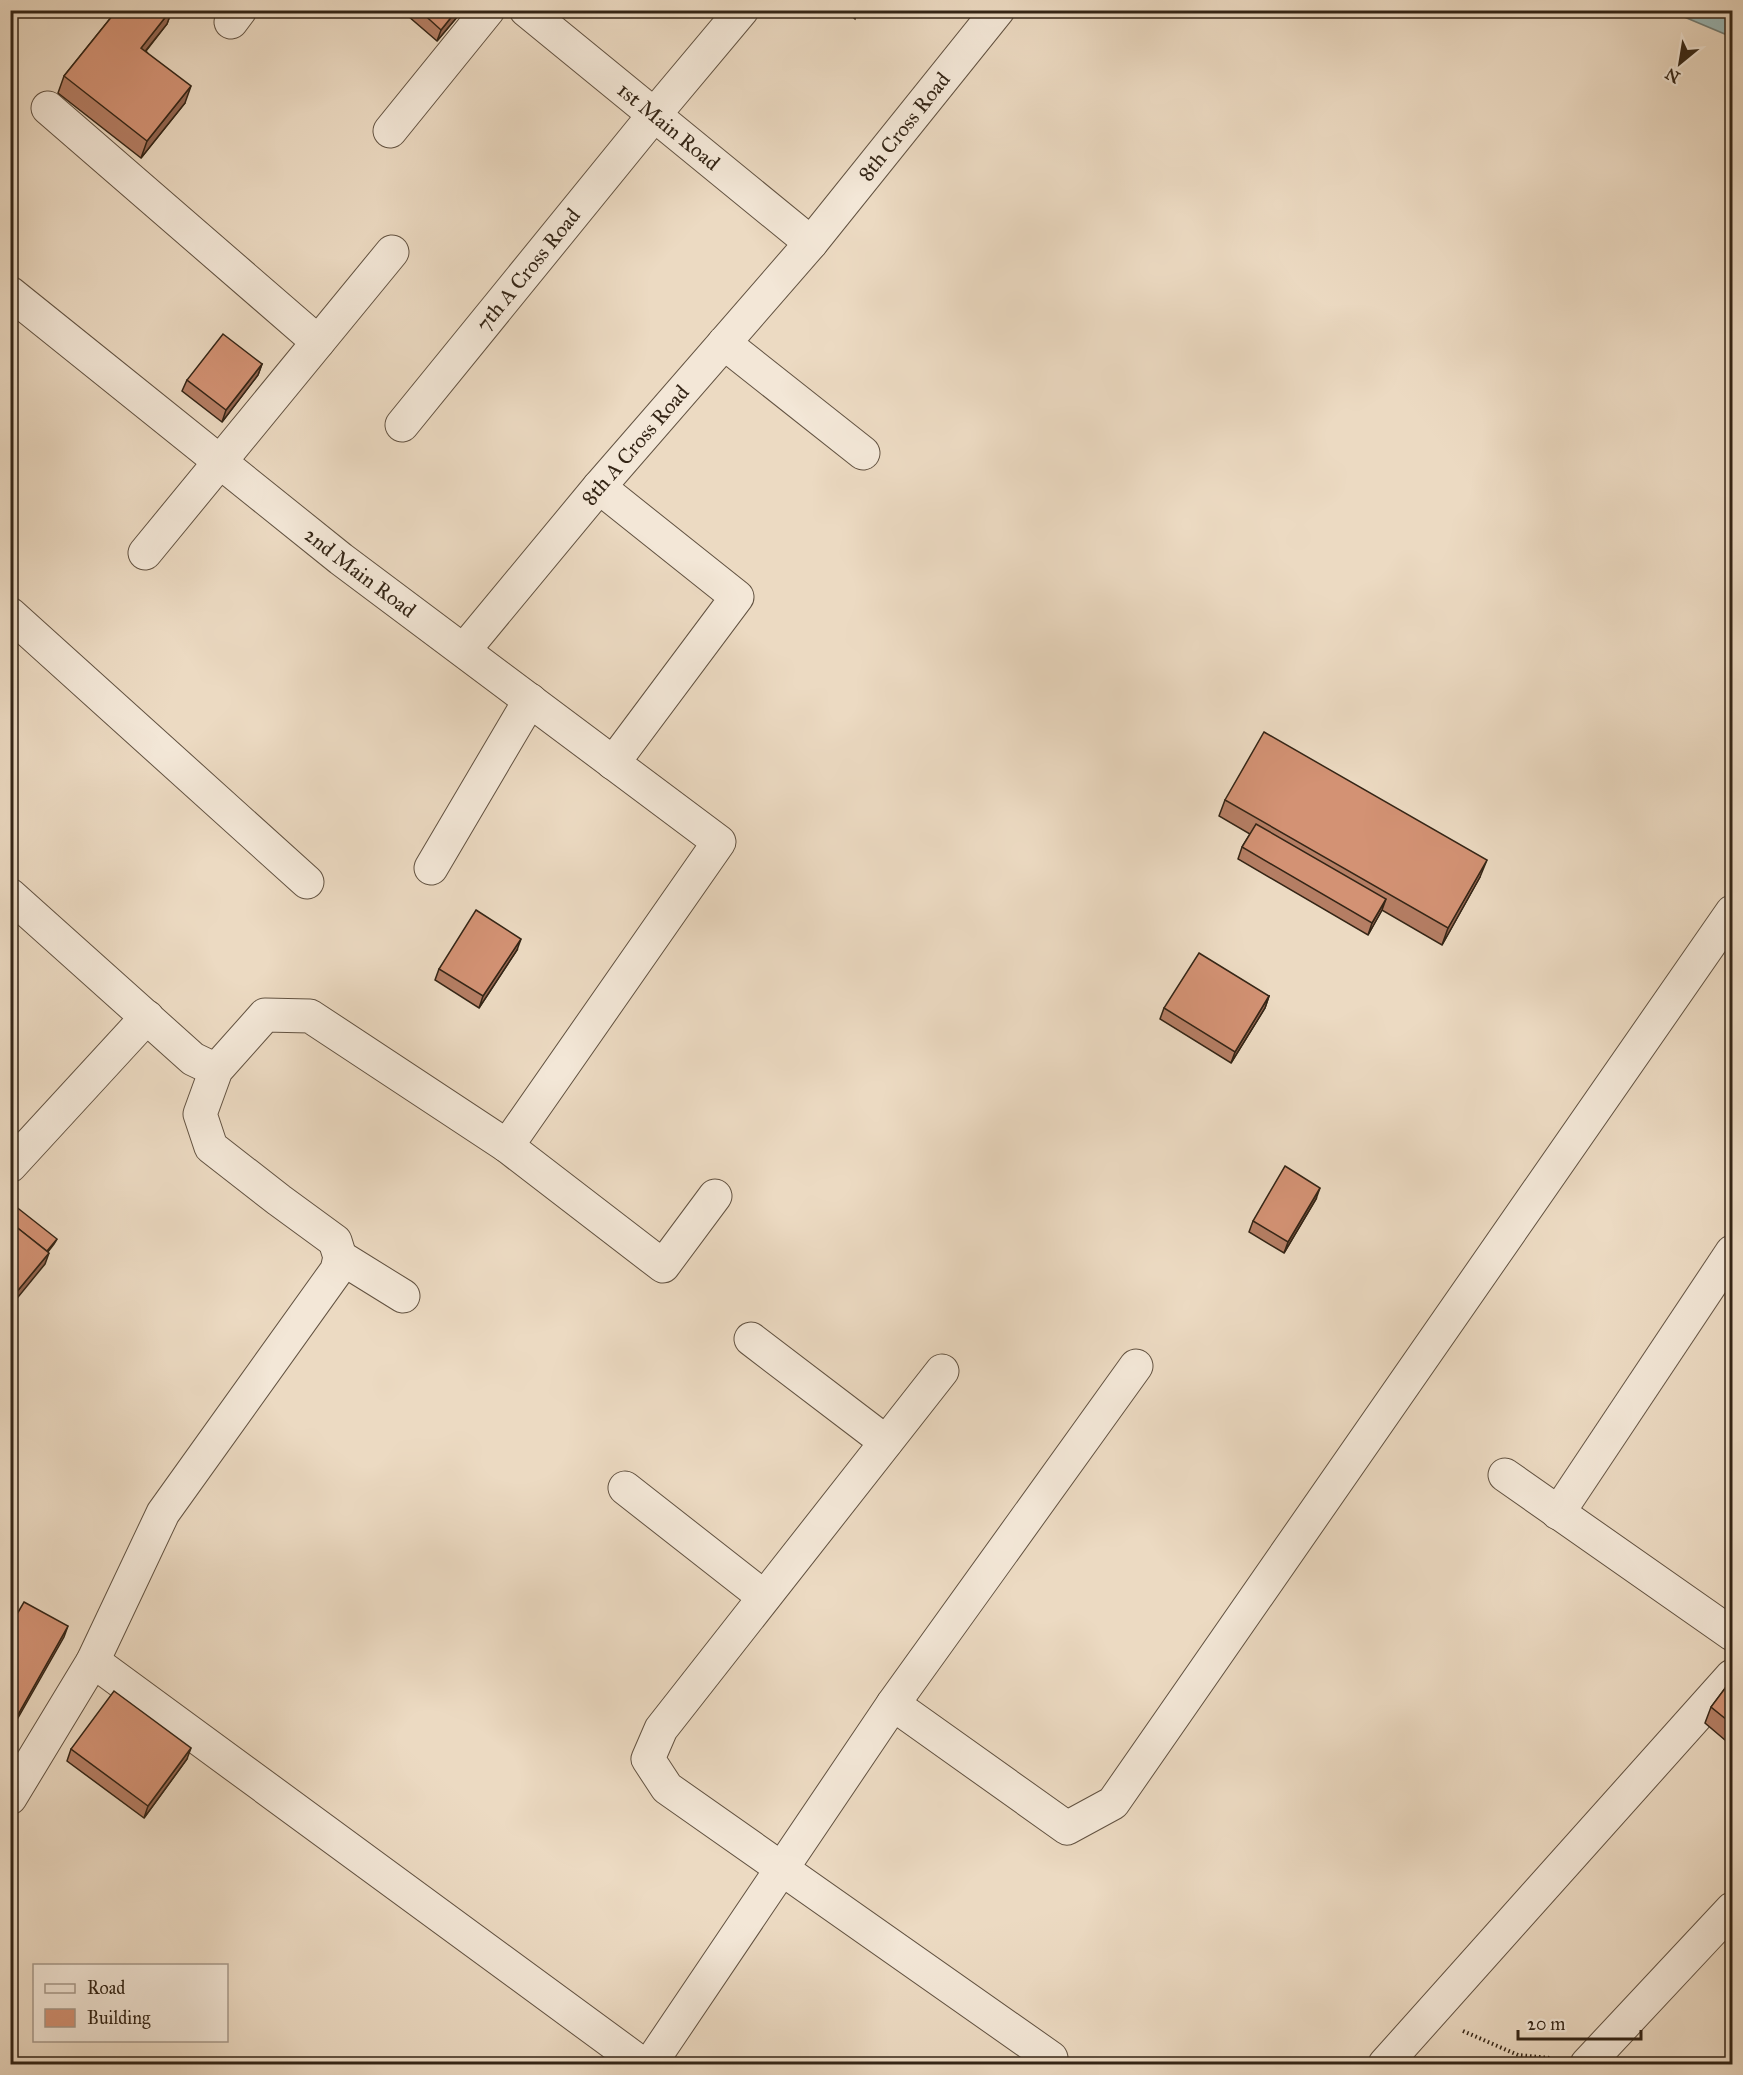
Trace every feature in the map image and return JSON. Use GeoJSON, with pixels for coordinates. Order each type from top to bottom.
{"type":"FeatureCollection","features":[{"type":"Feature","properties":{"kind":"street"},"geometry":{"type":"LineString","coordinates":[[390,131],[488,10]]}},
{"type":"Feature","properties":{"kind":"street","name":"1st Main Road"},"geometry":{"type":"LineString","coordinates":[[526,10],[811,243]]}},
{"type":"Feature","properties":{"kind":"street","name":"7th A Cross Road"},"geometry":{"type":"LineString","coordinates":[[402,425],[742,10]]}},
{"type":"Feature","properties":{"kind":"street","name":"8th Cross Road"},"geometry":{"type":"LineString","coordinates":[[811,243],[998,10]]}},
{"type":"Feature","properties":{"kind":"street"},"geometry":{"type":"LineString","coordinates":[[48,108],[318,342]]}},
{"type":"Feature","properties":{"kind":"street","name":"8th A Cross Road"},"geometry":{"type":"LineString","coordinates":[[464,650],[599,488],[811,243]]}},
{"type":"Feature","properties":{"kind":"street"},"geometry":{"type":"LineString","coordinates":[[145,554],[392,252]]}},
{"type":"Feature","properties":{"kind":"street","name":"2nd Main Road"},"geometry":{"type":"LineString","coordinates":[[15,307],[220,462],[341,559],[719,843],[507,1146]]}},
{"type":"Feature","properties":{"kind":"street"},"geometry":{"type":"LineString","coordinates":[[724,343],[863,453]]}},
{"type":"Feature","properties":{"kind":"street"},"geometry":{"type":"LineString","coordinates":[[599,488],[737,597],[614,763]]}},
{"type":"Feature","properties":{"kind":"street"},"geometry":{"type":"LineString","coordinates":[[10,614],[307,882]]}},
{"type":"Feature","properties":{"kind":"street"},"geometry":{"type":"LineString","coordinates":[[431,868],[530,700]]}},
{"type":"Feature","properties":{"kind":"street"},"geometry":{"type":"LineString","coordinates":[[10,895],[192,1059],[216,1070]]}},
{"type":"Feature","properties":{"kind":"street"},"geometry":{"type":"LineString","coordinates":[[894,1704],[1067,1828],[1113,1803],[1732,912]]}},
{"type":"Feature","properties":{"kind":"street"},"geometry":{"type":"LineString","coordinates":[[10,1798],[93,1661],[164,1513],[337,1270],[340,1257],[335,1241],[211,1147],[200,1114],[216,1070],[265,1015],[310,1016],[507,1146],[663,1266],[716,1196]]}},
{"type":"Feature","properties":{"kind":"street"},"geometry":{"type":"LineString","coordinates":[[10,1166],[147,1017]]}},
{"type":"Feature","properties":{"kind":"street"},"geometry":{"type":"LineString","coordinates":[[1558,1513],[1732,1252]]}},
{"type":"Feature","properties":{"kind":"street"},"geometry":{"type":"LineString","coordinates":[[340,1257],[403,1296]]}},
{"type":"Feature","properties":{"kind":"street"},"geometry":{"type":"LineString","coordinates":[[751,1339],[886,1442]]}},
{"type":"Feature","properties":{"kind":"street"},"geometry":{"type":"LineString","coordinates":[[650,2064],[894,1704],[1136,1366]]}},
{"type":"Feature","properties":{"kind":"street"},"geometry":{"type":"LineString","coordinates":[[942,1371],[661,1729],[648,1759],[667,1788],[1051,2058]]}},
{"type":"Feature","properties":{"kind":"street"},"geometry":{"type":"LineString","coordinates":[[1505,1474],[1558,1513],[1728,1620]]}},
{"type":"Feature","properties":{"kind":"street"},"geometry":{"type":"LineString","coordinates":[[625,1488],[764,1597]]}},
{"type":"Feature","properties":{"kind":"street"},"geometry":{"type":"LineString","coordinates":[[93,1661],[642,2064]]}},
{"type":"Feature","properties":{"kind":"street"},"geometry":{"type":"LineString","coordinates":[[1385,2064],[1732,1676]]}},
{"type":"Feature","properties":{"kind":"street"},"geometry":{"type":"LineString","coordinates":[[1588,2063],[1732,1909]]}},
{"type":"Feature","properties":{"kind":"path"},"geometry":{"type":"LineString","coordinates":[[1427,2016],[1518,2055],[1588,2063]]}},
{"type":"Feature","properties":{"kind":"water"},"geometry":{"type":"Polygon","coordinates":[[[1670,11],[1732,11],[1732,37],[1670,11]]]}},
{"type":"Feature","properties":{"kind":"building"},"geometry":{"type":"Polygon","coordinates":[[[117,10],[171,10],[141,48],[191,86],[147,141],[64,76],[117,10]]]}},
{"type":"Feature","properties":{"kind":"building"},"geometry":{"type":"Polygon","coordinates":[[[419,10],[457,10],[441,30],[419,10]]]}},
{"type":"Feature","properties":{"kind":"building"},"geometry":{"type":"Polygon","coordinates":[[[223,334],[262,364],[226,410],[187,380],[223,334]]]}},
{"type":"Feature","properties":{"kind":"building"},"geometry":{"type":"Polygon","coordinates":[[[1264,732],[1487,860],[1448,928],[1225,800],[1264,732]]]}},
{"type":"Feature","properties":{"kind":"building"},"geometry":{"type":"Polygon","coordinates":[[[1256,824],[1386,899],[1372,923],[1242,847],[1256,824]]]}},
{"type":"Feature","properties":{"kind":"building"},"geometry":{"type":"Polygon","coordinates":[[[476,910],[521,939],[483,996],[439,969],[476,910]]]}},
{"type":"Feature","properties":{"kind":"building"},"geometry":{"type":"Polygon","coordinates":[[[1199,953],[1269,996],[1235,1052],[1164,1008],[1199,953]]]}},
{"type":"Feature","properties":{"kind":"building"},"geometry":{"type":"Polygon","coordinates":[[[1285,1166],[1320,1188],[1288,1242],[1253,1221],[1285,1166]]]}},
{"type":"Feature","properties":{"kind":"building"},"geometry":{"type":"Polygon","coordinates":[[[10,1202],[57,1239],[47,1251],[10,1222],[10,1202]]]}},
{"type":"Feature","properties":{"kind":"building"},"geometry":{"type":"Polygon","coordinates":[[[10,1222],[49,1253],[10,1300],[10,1222]]]}},
{"type":"Feature","properties":{"kind":"building"},"geometry":{"type":"Polygon","coordinates":[[[24,1602],[68,1626],[11,1727],[10,1626],[24,1602]]]}},
{"type":"Feature","properties":{"kind":"building"},"geometry":{"type":"Polygon","coordinates":[[[1732,1679],[1732,1724],[1711,1707],[1732,1679]]]}},
{"type":"Feature","properties":{"kind":"building"},"geometry":{"type":"Polygon","coordinates":[[[114,1691],[191,1748],[148,1806],[71,1749],[114,1691]]]}}]}
